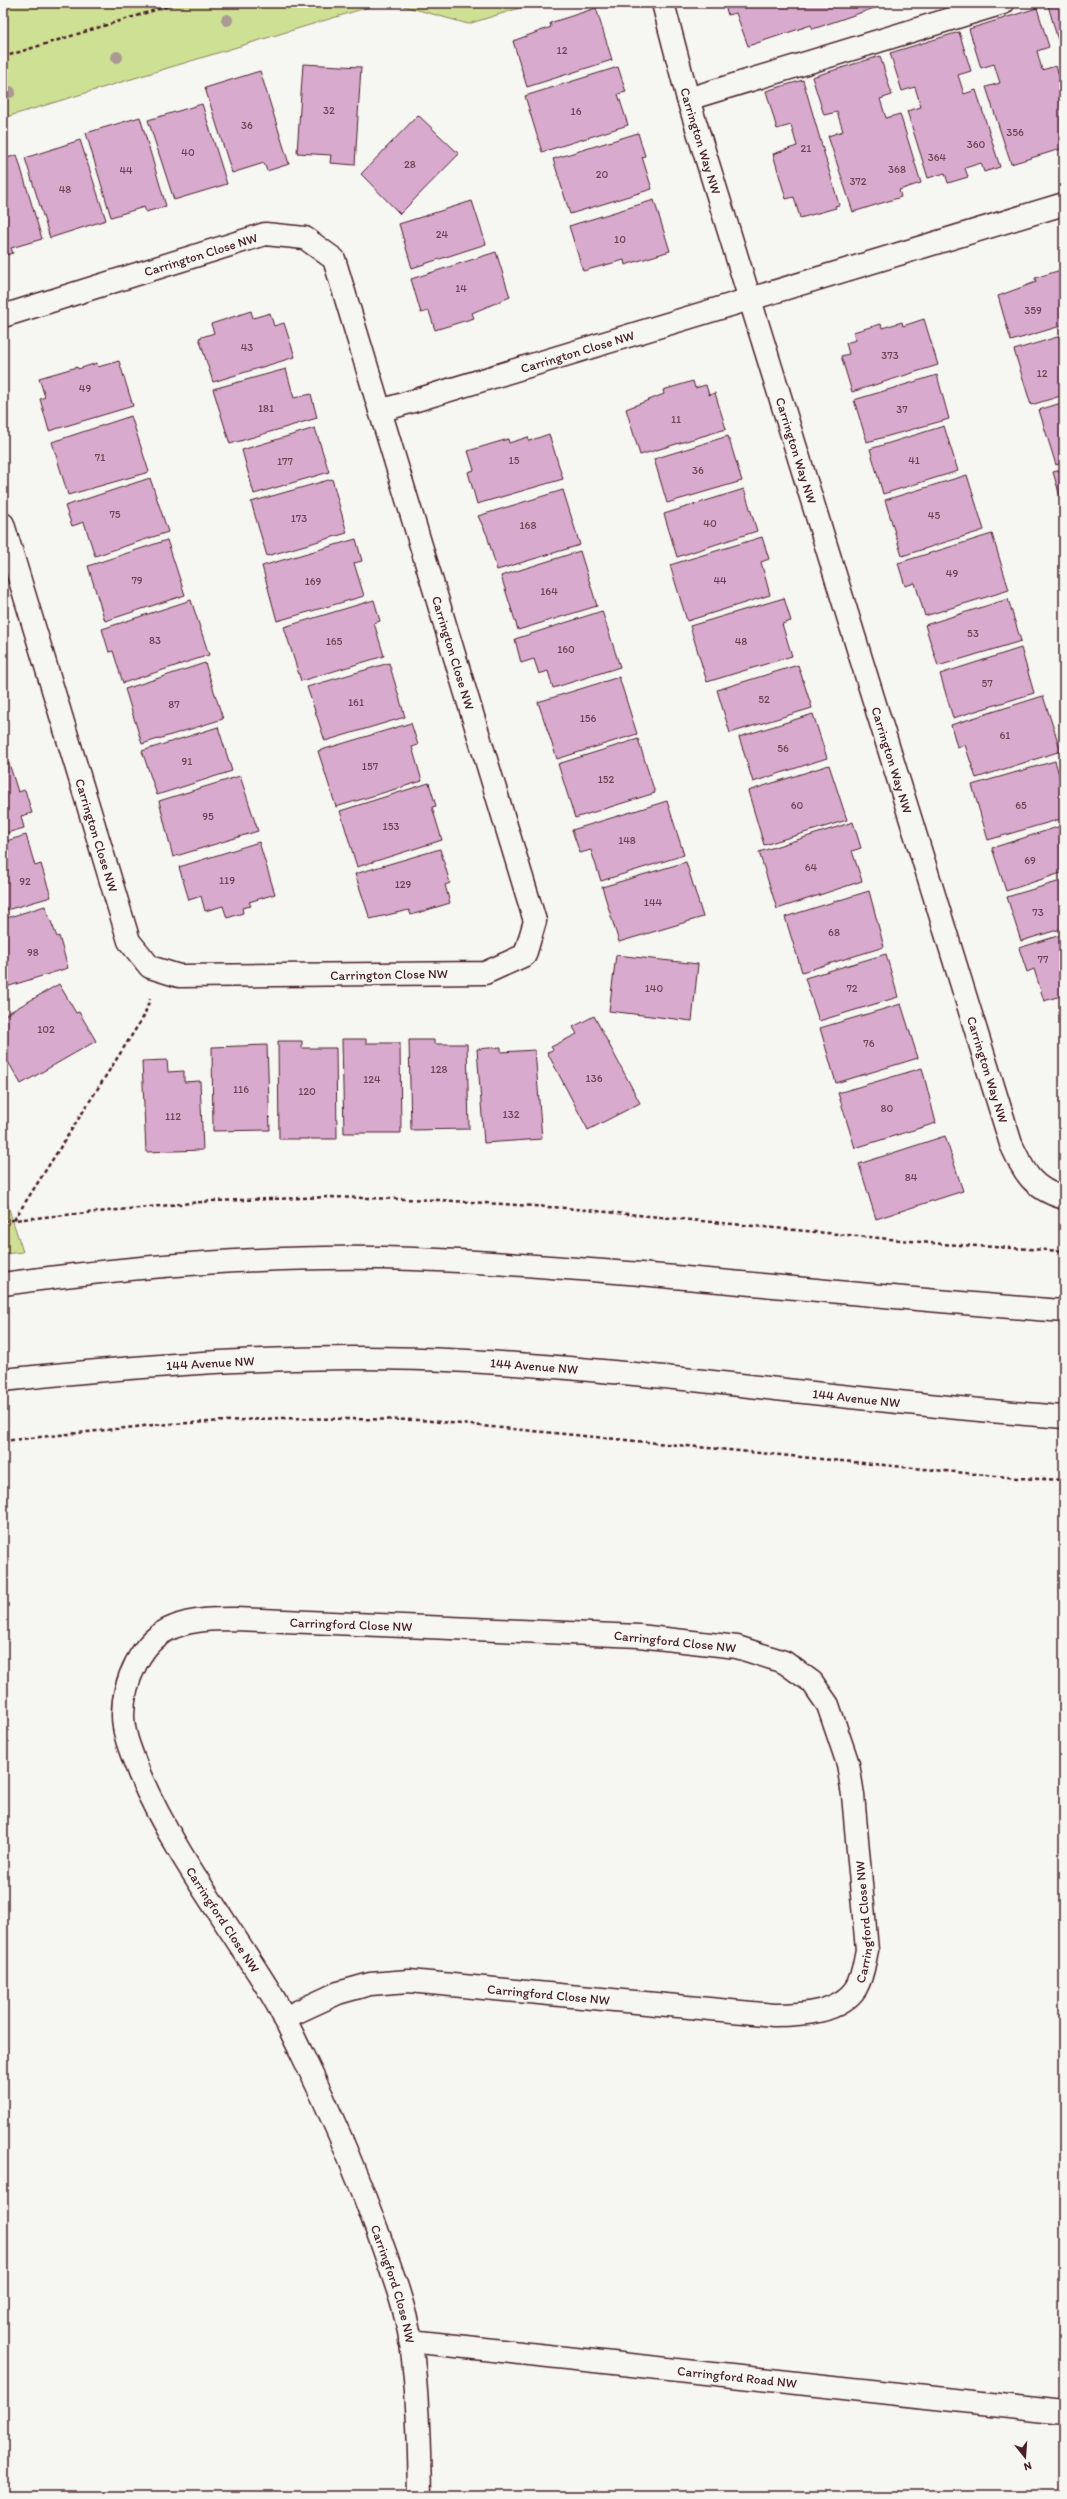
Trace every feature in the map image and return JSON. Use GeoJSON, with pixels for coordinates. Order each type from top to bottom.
{"type":"FeatureCollection","features":[{"type":"Feature","properties":{"kind":"street","name":"Carrington Way NW"},"geometry":{"type":"LineString","coordinates":[[663,3],[688,99],[752,300],[1011,1144],[1024,1171],[1038,1188],[1064,1198]]}},
{"type":"Feature","properties":{"kind":"street"},"geometry":{"type":"LineString","coordinates":[[688,99],[1003,3]]}},
{"type":"Feature","properties":{"kind":"street"},"geometry":{"type":"LineString","coordinates":[[752,300],[1064,204]]}},
{"type":"Feature","properties":{"kind":"street","name":"Carrington Close NW"},"geometry":{"type":"LineString","coordinates":[[3,316],[265,234],[305,238],[334,259],[535,921],[525,955],[485,973],[179,976],[150,967],[129,942],[3,524]]}},
{"type":"Feature","properties":{"kind":"street","name":"Carrington Close NW"},"geometry":{"type":"LineString","coordinates":[[380,411],[752,300]]}},
{"type":"Feature","properties":{"kind":"street"},"geometry":{"type":"LineString","coordinates":[[3,1284],[136,1269],[286,1260],[411,1259],[539,1266],[949,1303],[1064,1311]]}},
{"type":"Feature","properties":{"kind":"street","name":"144 Avenue NW"},"geometry":{"type":"LineString","coordinates":[[3,1380],[146,1365],[331,1358],[466,1360],[585,1370],[954,1409],[1064,1417]]}},
{"type":"Feature","properties":{"kind":"street","name":"Carringford Close NW"},"geometry":{"type":"LineString","coordinates":[[284,2018],[338,1993],[370,1984],[409,1981],[774,2014],[800,2015],[829,2008],[846,1999],[856,1988],[863,1973],[866,1950],[852,1787],[848,1764],[828,1705],[812,1682],[784,1662],[737,1647],[639,1636],[235,1619],[201,1620],[172,1627],[152,1641],[135,1664],[126,1687],[123,1715],[128,1745],[156,1813],[238,1944],[271,1993],[284,2018],[320,2091],[361,2187],[394,2278],[410,2341],[419,2435],[420,2496]]}},
{"type":"Feature","properties":{"kind":"street","name":"Carringford Road NW"},"geometry":{"type":"LineString","coordinates":[[410,2341],[1064,2412]]}},
{"type":"Feature","properties":{"kind":"path"},"geometry":{"type":"LineString","coordinates":[[3,57],[178,3]]}},
{"type":"Feature","properties":{"kind":"path"},"geometry":{"type":"LineString","coordinates":[[14,1220],[144,1016],[160,970]]}},
{"type":"Feature","properties":{"kind":"path"},"geometry":{"type":"LineString","coordinates":[[3,1221],[212,1201],[330,1197],[438,1200],[565,1208],[942,1244],[1064,1251]]}},
{"type":"Feature","properties":{"kind":"path"},"geometry":{"type":"LineString","coordinates":[[3,1441],[177,1423],[280,1418],[420,1420],[1017,1478],[1064,1480]]}},
{"type":"Feature","properties":{"kind":"green space"},"geometry":{"type":"Polygon","coordinates":[[[3,3],[382,3],[3,118],[3,3]]]}},
{"type":"Feature","properties":{"kind":"green space"},"geometry":{"type":"Polygon","coordinates":[[[393,3],[536,3],[468,24],[393,3]]]}},
{"type":"Feature","properties":{"kind":"green space"},"geometry":{"type":"Polygon","coordinates":[[[3,1191],[23,1252],[3,1254],[3,1191]]]}},
{"type":"Feature","properties":{"kind":"building"},"geometry":{"type":"Polygon","coordinates":[[[724,3],[889,3],[813,29],[811,25],[748,46],[736,13],[728,15],[724,3]]]}},
{"type":"Feature","properties":{"kind":"building"},"geometry":{"type":"Polygon","coordinates":[[[1064,3],[1064,42],[1059,44],[1048,5],[1064,3]]]}},
{"type":"Feature","properties":{"kind":"building"},"geometry":{"type":"Polygon","coordinates":[[[596,8],[612,60],[527,87],[513,41],[551,27],[550,23],[596,8]]]}},
{"type":"Feature","properties":{"kind":"building"},"geometry":{"type":"Polygon","coordinates":[[[1037,8],[1049,47],[1037,51],[1042,70],[1056,66],[1064,90],[1064,148],[1011,164],[986,87],[1000,83],[994,64],[981,68],[969,29],[1037,8]]]}},
{"type":"Feature","properties":{"kind":"building"},"geometry":{"type":"Polygon","coordinates":[[[959,32],[971,71],[958,75],[964,94],[976,90],[1000,167],[984,172],[981,163],[965,168],[968,177],[948,183],[945,173],[928,178],[907,111],[921,107],[915,87],[902,91],[890,53],[959,32]]]}},
{"type":"Feature","properties":{"kind":"building"},"geometry":{"type":"Polygon","coordinates":[[[880,56],[892,95],[880,99],[886,118],[900,114],[921,183],[899,190],[901,197],[853,212],[828,136],[843,131],[837,112],[824,115],[812,77],[880,56]]]}},
{"type":"Feature","properties":{"kind":"building"},"geometry":{"type":"Polygon","coordinates":[[[303,64],[361,67],[355,165],[330,163],[331,155],[297,153],[303,64]]]}},
{"type":"Feature","properties":{"kind":"building"},"geometry":{"type":"Polygon","coordinates":[[[618,67],[626,92],[618,94],[628,125],[542,152],[525,96],[618,67]]]}},
{"type":"Feature","properties":{"kind":"building"},"geometry":{"type":"Polygon","coordinates":[[[260,71],[289,164],[267,171],[264,163],[232,173],[205,88],[260,71]]]}},
{"type":"Feature","properties":{"kind":"building"},"geometry":{"type":"Polygon","coordinates":[[[803,80],[839,205],[835,206],[836,208],[800,218],[794,197],[786,199],[773,154],[797,146],[791,125],[777,129],[766,91],[803,80]]]}},
{"type":"Feature","properties":{"kind":"building"},"geometry":{"type":"Polygon","coordinates":[[[202,104],[227,184],[174,200],[148,120],[202,104]]]}},
{"type":"Feature","properties":{"kind":"building"},"geometry":{"type":"Polygon","coordinates":[[[418,115],[459,154],[400,214],[361,174],[418,115]]]}},
{"type":"Feature","properties":{"kind":"building"},"geometry":{"type":"Polygon","coordinates":[[[140,117],[166,206],[146,212],[144,207],[111,217],[86,133],[140,117]]]}},
{"type":"Feature","properties":{"kind":"building"},"geometry":{"type":"Polygon","coordinates":[[[638,133],[645,156],[642,157],[652,189],[570,214],[553,159],[638,133]]]}},
{"type":"Feature","properties":{"kind":"building"},"geometry":{"type":"Polygon","coordinates":[[[80,140],[106,220],[50,238],[25,158],[80,140]]]}},
{"type":"Feature","properties":{"kind":"building"},"geometry":{"type":"Polygon","coordinates":[[[17,155],[42,239],[11,248],[13,253],[3,256],[3,159],[17,155]]]}},
{"type":"Feature","properties":{"kind":"building"},"geometry":{"type":"Polygon","coordinates":[[[654,200],[670,251],[625,265],[624,260],[583,271],[569,226],[654,200]]]}},
{"type":"Feature","properties":{"kind":"building"},"geometry":{"type":"Polygon","coordinates":[[[472,201],[486,244],[412,268],[399,224],[472,201]]]}},
{"type":"Feature","properties":{"kind":"building"},"geometry":{"type":"Polygon","coordinates":[[[496,252],[510,297],[472,313],[474,318],[435,330],[429,311],[421,313],[411,279],[496,252]]]}},
{"type":"Feature","properties":{"kind":"building"},"geometry":{"type":"Polygon","coordinates":[[[1064,269],[1064,325],[1011,341],[998,296],[1036,282],[1035,278],[1064,269]]]}},
{"type":"Feature","properties":{"kind":"building"},"geometry":{"type":"Polygon","coordinates":[[[251,311],[253,318],[270,313],[274,326],[284,323],[295,357],[213,382],[199,338],[214,333],[211,324],[251,311]]]}},
{"type":"Feature","properties":{"kind":"building"},"geometry":{"type":"Polygon","coordinates":[[[924,319],[938,365],[852,392],[841,356],[849,354],[846,343],[856,340],[853,332],[881,324],[882,328],[902,322],[903,326],[924,319]]]}},
{"type":"Feature","properties":{"kind":"building"},"geometry":{"type":"Polygon","coordinates":[[[1064,335],[1064,395],[1031,405],[1014,350],[1064,335]]]}},
{"type":"Feature","properties":{"kind":"building"},"geometry":{"type":"Polygon","coordinates":[[[119,361],[133,406],[49,431],[40,399],[45,397],[39,378],[77,367],[78,369],[97,363],[98,367],[119,361]]]}},
{"type":"Feature","properties":{"kind":"building"},"geometry":{"type":"Polygon","coordinates":[[[286,369],[294,398],[311,394],[317,418],[230,444],[213,389],[286,369]]]}},
{"type":"Feature","properties":{"kind":"building"},"geometry":{"type":"Polygon","coordinates":[[[937,375],[949,419],[867,442],[854,400],[937,375]]]}},
{"type":"Feature","properties":{"kind":"building"},"geometry":{"type":"Polygon","coordinates":[[[693,381],[695,388],[706,385],[709,395],[715,393],[726,429],[640,455],[626,409],[664,394],[663,390],[693,381]]]}},
{"type":"Feature","properties":{"kind":"building"},"geometry":{"type":"Polygon","coordinates":[[[1064,402],[1064,462],[1056,465],[1039,410],[1064,402]]]}},
{"type":"Feature","properties":{"kind":"building"},"geometry":{"type":"Polygon","coordinates":[[[131,416],[149,472],[68,495],[52,442],[131,416]]]}},
{"type":"Feature","properties":{"kind":"building"},"geometry":{"type":"Polygon","coordinates":[[[944,426],[958,471],[883,494],[870,449],[944,426]]]}},
{"type":"Feature","properties":{"kind":"building"},"geometry":{"type":"Polygon","coordinates":[[[315,428],[329,472],[254,494],[242,450],[315,428]]]}},
{"type":"Feature","properties":{"kind":"building"},"geometry":{"type":"Polygon","coordinates":[[[549,434],[563,479],[477,504],[468,472],[474,470],[468,451],[508,439],[509,443],[528,437],[529,441],[549,434]]]}},
{"type":"Feature","properties":{"kind":"building"},"geometry":{"type":"Polygon","coordinates":[[[728,436],[742,481],[667,503],[654,459],[728,436]]]}},
{"type":"Feature","properties":{"kind":"building"},"geometry":{"type":"Polygon","coordinates":[[[1064,469],[1064,510],[1053,472],[1064,469]]]}},
{"type":"Feature","properties":{"kind":"building"},"geometry":{"type":"Polygon","coordinates":[[[967,475],[984,530],[902,556],[885,500],[967,475]]]}},
{"type":"Feature","properties":{"kind":"building"},"geometry":{"type":"Polygon","coordinates":[[[150,478],[168,532],[95,556],[84,522],[72,526],[65,506],[150,478]]]}},
{"type":"Feature","properties":{"kind":"building"},"geometry":{"type":"Polygon","coordinates":[[[332,479],[347,533],[267,556],[251,502],[332,479]]]}},
{"type":"Feature","properties":{"kind":"building"},"geometry":{"type":"Polygon","coordinates":[[[744,489],[757,531],[677,557],[664,514],[744,489]]]}},
{"type":"Feature","properties":{"kind":"building"},"geometry":{"type":"Polygon","coordinates":[[[563,490],[580,545],[497,570],[487,535],[478,516],[563,490]]]}},
{"type":"Feature","properties":{"kind":"building"},"geometry":{"type":"Polygon","coordinates":[[[992,534],[1009,590],[925,616],[915,583],[905,586],[898,563],[992,534]]]}},
{"type":"Feature","properties":{"kind":"building"},"geometry":{"type":"Polygon","coordinates":[[[762,537],[769,559],[761,562],[770,595],[687,621],[670,565],[762,537]]]}},
{"type":"Feature","properties":{"kind":"building"},"geometry":{"type":"Polygon","coordinates":[[[356,539],[362,561],[354,563],[364,596],[277,621],[262,566],[356,539]]]}},
{"type":"Feature","properties":{"kind":"building"},"geometry":{"type":"Polygon","coordinates":[[[167,540],[185,595],[105,621],[88,566],[167,540]]]}},
{"type":"Feature","properties":{"kind":"building"},"geometry":{"type":"Polygon","coordinates":[[[580,551],[597,606],[518,630],[501,576],[580,551]]]}},
{"type":"Feature","properties":{"kind":"building"},"geometry":{"type":"Polygon","coordinates":[[[784,598],[791,621],[782,624],[792,656],[707,682],[690,626],[784,598]]]}},
{"type":"Feature","properties":{"kind":"building"},"geometry":{"type":"Polygon","coordinates":[[[1008,599],[1021,641],[938,666],[925,625],[1008,599]]]}},
{"type":"Feature","properties":{"kind":"building"},"geometry":{"type":"Polygon","coordinates":[[[191,600],[209,655],[123,683],[113,651],[109,652],[102,629],[191,600]]]}},
{"type":"Feature","properties":{"kind":"building"},"geometry":{"type":"Polygon","coordinates":[[[374,600],[380,621],[374,623],[384,656],[301,681],[284,627],[374,600]]]}},
{"type":"Feature","properties":{"kind":"building"},"geometry":{"type":"Polygon","coordinates":[[[602,611],[620,667],[553,688],[548,671],[539,674],[534,659],[521,663],[515,639],[602,611]]]}},
{"type":"Feature","properties":{"kind":"building"},"geometry":{"type":"Polygon","coordinates":[[[1021,648],[1034,693],[953,718],[940,674],[1021,648]]]}},
{"type":"Feature","properties":{"kind":"building"},"geometry":{"type":"Polygon","coordinates":[[[205,663],[223,719],[142,744],[125,689],[205,663]]]}},
{"type":"Feature","properties":{"kind":"building"},"geometry":{"type":"Polygon","coordinates":[[[389,663],[405,717],[325,741],[307,687],[389,663]]]}},
{"type":"Feature","properties":{"kind":"building"},"geometry":{"type":"Polygon","coordinates":[[[798,665],[812,708],[730,733],[717,690],[798,665]]]}},
{"type":"Feature","properties":{"kind":"building"},"geometry":{"type":"Polygon","coordinates":[[[619,677],[637,734],[557,759],[538,702],[619,677]]]}},
{"type":"Feature","properties":{"kind":"building"},"geometry":{"type":"Polygon","coordinates":[[[1043,696],[1061,751],[976,778],[965,745],[957,747],[951,725],[1043,696]]]}},
{"type":"Feature","properties":{"kind":"building"},"geometry":{"type":"Polygon","coordinates":[[[813,714],[827,758],[753,782],[739,737],[813,714]]]}},
{"type":"Feature","properties":{"kind":"building"},"geometry":{"type":"Polygon","coordinates":[[[411,723],[418,745],[412,747],[422,781],[336,807],[318,751],[411,723]]]}},
{"type":"Feature","properties":{"kind":"building"},"geometry":{"type":"Polygon","coordinates":[[[218,727],[232,771],[157,795],[142,751],[218,727]]]}},
{"type":"Feature","properties":{"kind":"building"},"geometry":{"type":"Polygon","coordinates":[[[638,739],[655,793],[575,818],[558,764],[638,739]]]}},
{"type":"Feature","properties":{"kind":"building"},"geometry":{"type":"Polygon","coordinates":[[[1055,761],[1064,792],[1064,818],[988,840],[972,785],[1055,761]]]}},
{"type":"Feature","properties":{"kind":"building"},"geometry":{"type":"Polygon","coordinates":[[[9,763],[18,792],[25,790],[32,813],[21,816],[24,828],[3,834],[3,764],[9,763]]]}},
{"type":"Feature","properties":{"kind":"building"},"geometry":{"type":"Polygon","coordinates":[[[829,765],[847,820],[764,845],[748,791],[829,765]]]}},
{"type":"Feature","properties":{"kind":"building"},"geometry":{"type":"Polygon","coordinates":[[[240,776],[258,831],[173,857],[159,801],[240,776]]]}},
{"type":"Feature","properties":{"kind":"building"},"geometry":{"type":"Polygon","coordinates":[[[429,783],[436,806],[432,807],[442,840],[357,867],[340,811],[429,783]]]}},
{"type":"Feature","properties":{"kind":"building"},"geometry":{"type":"Polygon","coordinates":[[[667,801],[684,855],[601,881],[591,850],[580,853],[572,830],[667,801]]]}},
{"type":"Feature","properties":{"kind":"building"},"geometry":{"type":"Polygon","coordinates":[[[853,822],[861,848],[852,851],[862,881],[777,909],[759,852],[853,822]]]}},
{"type":"Feature","properties":{"kind":"building"},"geometry":{"type":"Polygon","coordinates":[[[1064,825],[1064,872],[1006,891],[992,848],[1064,825]]]}},
{"type":"Feature","properties":{"kind":"building"},"geometry":{"type":"Polygon","coordinates":[[[26,835],[35,866],[41,864],[51,897],[3,911],[3,842],[26,835]]]}},
{"type":"Feature","properties":{"kind":"building"},"geometry":{"type":"Polygon","coordinates":[[[259,842],[275,894],[249,902],[251,906],[242,908],[243,913],[227,918],[223,906],[205,911],[201,896],[189,900],[179,867],[259,842]]]}},
{"type":"Feature","properties":{"kind":"building"},"geometry":{"type":"Polygon","coordinates":[[[440,849],[450,883],[445,885],[450,903],[411,915],[409,910],[370,919],[355,874],[440,849]]]}},
{"type":"Feature","properties":{"kind":"building"},"geometry":{"type":"Polygon","coordinates":[[[686,862],[703,917],[619,942],[602,887],[686,862]]]}},
{"type":"Feature","properties":{"kind":"building"},"geometry":{"type":"Polygon","coordinates":[[[1064,880],[1064,928],[1021,941],[1007,897],[1064,880]]]}},
{"type":"Feature","properties":{"kind":"building"},"geometry":{"type":"Polygon","coordinates":[[[869,891],[884,947],[802,972],[785,917],[869,891]]]}},
{"type":"Feature","properties":{"kind":"building"},"geometry":{"type":"Polygon","coordinates":[[[45,906],[57,937],[59,936],[68,968],[3,988],[3,919],[45,906]]]}},
{"type":"Feature","properties":{"kind":"building"},"geometry":{"type":"Polygon","coordinates":[[[1064,934],[1064,995],[1044,1001],[1034,969],[1027,972],[1019,948],[1064,934]]]}},
{"type":"Feature","properties":{"kind":"building"},"geometry":{"type":"Polygon","coordinates":[[[886,954],[898,997],[819,1021],[805,978],[886,954]]]}},
{"type":"Feature","properties":{"kind":"building"},"geometry":{"type":"Polygon","coordinates":[[[616,955],[698,964],[692,1021],[609,1011],[616,955]]]}},
{"type":"Feature","properties":{"kind":"building"},"geometry":{"type":"Polygon","coordinates":[[[59,984],[76,1013],[79,1012],[96,1041],[21,1084],[3,1053],[3,1016],[59,984]]]}},
{"type":"Feature","properties":{"kind":"building"},"geometry":{"type":"Polygon","coordinates":[[[901,1004],[918,1058],[836,1083],[820,1028],[901,1004]]]}},
{"type":"Feature","properties":{"kind":"building"},"geometry":{"type":"Polygon","coordinates":[[[594,1016],[640,1103],[588,1130],[547,1052],[553,1050],[551,1047],[577,1034],[573,1027],[594,1016]]]}},
{"type":"Feature","properties":{"kind":"building"},"geometry":{"type":"Polygon","coordinates":[[[342,1039],[366,1039],[366,1043],[400,1043],[401,1133],[344,1133],[342,1039]]]}},
{"type":"Feature","properties":{"kind":"building"},"geometry":{"type":"Polygon","coordinates":[[[409,1040],[434,1040],[434,1044],[467,1044],[469,1129],[411,1130],[409,1040]]]}},
{"type":"Feature","properties":{"kind":"building"},"geometry":{"type":"Polygon","coordinates":[[[278,1041],[302,1041],[302,1048],[336,1048],[337,1139],[279,1139],[278,1041]]]}},
{"type":"Feature","properties":{"kind":"building"},"geometry":{"type":"Polygon","coordinates":[[[267,1045],[270,1130],[213,1131],[212,1047],[267,1045]]]}},
{"type":"Feature","properties":{"kind":"building"},"geometry":{"type":"Polygon","coordinates":[[[501,1047],[501,1052],[535,1050],[542,1139],[484,1143],[477,1049],[501,1047]]]}},
{"type":"Feature","properties":{"kind":"building"},"geometry":{"type":"Polygon","coordinates":[[[167,1060],[168,1072],[184,1071],[184,1082],[200,1081],[203,1150],[146,1152],[142,1061],[167,1060]]]}},
{"type":"Feature","properties":{"kind":"building"},"geometry":{"type":"Polygon","coordinates":[[[922,1068],[936,1123],[855,1148],[838,1093],[922,1068]]]}},
{"type":"Feature","properties":{"kind":"building"},"geometry":{"type":"Polygon","coordinates":[[[945,1136],[963,1191],[876,1219],[859,1164],[945,1136]]]}}]}
